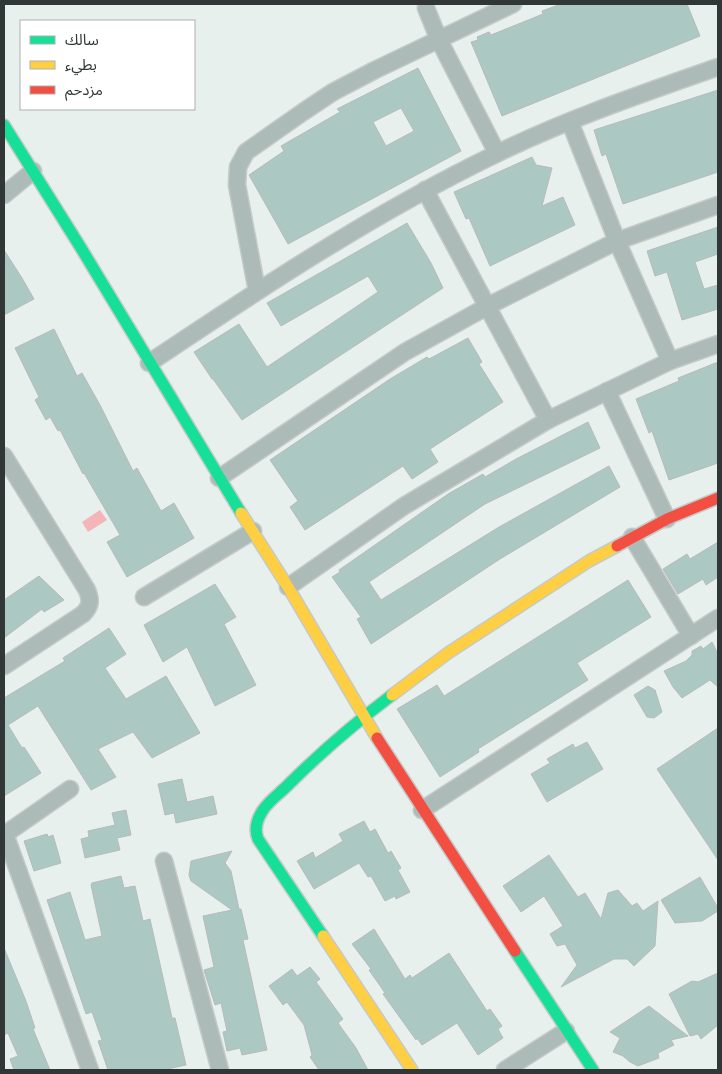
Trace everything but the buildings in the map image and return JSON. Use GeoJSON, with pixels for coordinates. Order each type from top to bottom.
{"type":"FeatureCollection","features":[{"type":"Feature","properties":{"kind":"street"},"geometry":{"type":"LineString","coordinates":[[257,291],[236,185],[238,167],[246,152],[333,92],[513,4]]}},
{"type":"Feature","properties":{"kind":"street"},"geometry":{"type":"LineString","coordinates":[[426,8],[439,40],[497,153]]}},
{"type":"Feature","properties":{"kind":"street"},"geometry":{"type":"LineString","coordinates":[[149,363],[257,291],[425,190],[497,153],[570,122],[718,67]]}},
{"type":"Feature","properties":{"kind":"street"},"geometry":{"type":"LineString","coordinates":[[570,122],[618,241],[670,361]]}},
{"type":"Feature","properties":{"kind":"street"},"geometry":{"type":"LineString","coordinates":[[4,125],[219,478],[288,587],[363,717],[593,1070]]}},
{"type":"Feature","properties":{"kind":"street"},"geometry":{"type":"LineString","coordinates":[[4,195],[33,171]]}},
{"type":"Feature","properties":{"kind":"street"},"geometry":{"type":"LineString","coordinates":[[425,190],[548,420]]}},
{"type":"Feature","properties":{"kind":"street"},"geometry":{"type":"LineString","coordinates":[[219,478],[405,352],[488,306],[618,241],[718,205]]}},
{"type":"Feature","properties":{"kind":"street"},"geometry":{"type":"LineString","coordinates":[[288,587],[404,506],[548,420],[670,361],[718,344]]}},
{"type":"Feature","properties":{"kind":"street"},"geometry":{"type":"LineString","coordinates":[[607,391],[667,519]]}},
{"type":"Feature","properties":{"kind":"street"},"geometry":{"type":"LineString","coordinates":[[4,456],[87,590],[90,603],[83,614],[4,666]]}},
{"type":"Feature","properties":{"kind":"street"},"geometry":{"type":"LineString","coordinates":[[412,1070],[258,839],[255,832],[256,825],[263,810],[303,770],[363,717],[448,653],[588,561],[667,519],[718,498]]}},
{"type":"Feature","properties":{"kind":"street"},"geometry":{"type":"LineString","coordinates":[[144,597],[253,531]]}},
{"type":"Feature","properties":{"kind":"street"},"geometry":{"type":"LineString","coordinates":[[632,538],[691,636]]}},
{"type":"Feature","properties":{"kind":"street"},"geometry":{"type":"LineString","coordinates":[[422,810],[718,618]]}},
{"type":"Feature","properties":{"kind":"street"},"geometry":{"type":"LineString","coordinates":[[70,789],[5,835],[90,1070]]}},
{"type":"Feature","properties":{"kind":"street"},"geometry":{"type":"LineString","coordinates":[[164,861],[220,1070]]}},
{"type":"Feature","properties":{"kind":"street"},"geometry":{"type":"LineString","coordinates":[[505,1070],[566,1031]]}},
{"type":"Feature","properties":{"kind":"shaded area"},"geometry":{"type":"Polygon","coordinates":[[[100,510],[107,520],[88,532],[82,522],[100,510]]]}},
{"type":"Feature","properties":{"kind":"traffic: fast"},"geometry":{"type":"LineString","coordinates":[[4,125],[81,248],[241,513]]}},
{"type":"Feature","properties":{"kind":"traffic: fast"},"geometry":{"type":"LineString","coordinates":[[323,936],[258,839],[256,832],[258,820],[268,803],[351,727],[392,695]]}},
{"type":"Feature","properties":{"kind":"traffic: fast"},"geometry":{"type":"LineString","coordinates":[[515,951],[593,1070]]}},
{"type":"Feature","properties":{"kind":"traffic: slow"},"geometry":{"type":"LineString","coordinates":[[241,513],[288,587],[377,738]]}},
{"type":"Feature","properties":{"kind":"traffic: slow"},"geometry":{"type":"LineString","coordinates":[[392,695],[448,653],[589,561],[617,546]]}},
{"type":"Feature","properties":{"kind":"traffic: slow"},"geometry":{"type":"LineString","coordinates":[[323,936],[412,1070]]}},
{"type":"Feature","properties":{"kind":"traffic: jam"},"geometry":{"type":"LineString","coordinates":[[617,546],[667,519],[718,498]]}},
{"type":"Feature","properties":{"kind":"traffic: jam"},"geometry":{"type":"LineString","coordinates":[[377,738],[515,951]]}}]}
